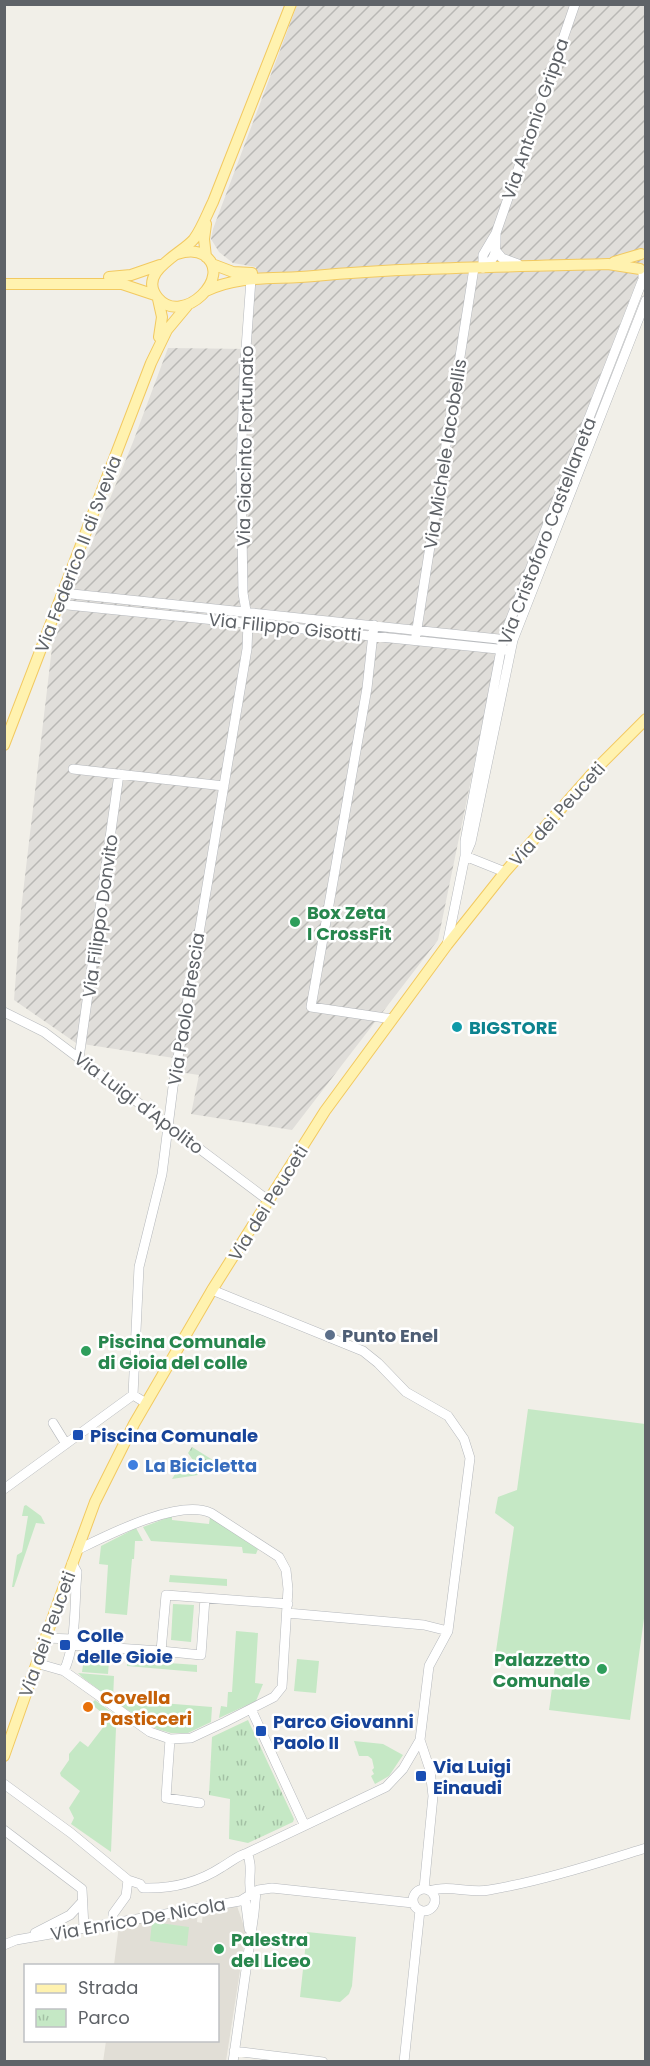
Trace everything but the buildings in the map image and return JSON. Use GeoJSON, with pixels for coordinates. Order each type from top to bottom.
{"type":"FeatureCollection","features":[{"type":"Feature","properties":{"kind":"main road"},"geometry":{"type":"LineString","coordinates":[[206,292],[213,276],[204,231],[213,202],[291,4]]}},
{"type":"Feature","properties":{"kind":"main road"},"geometry":{"type":"LineString","coordinates":[[4,284],[61,278],[126,276],[143,272],[162,264],[177,254],[196,236],[213,202]]}},
{"type":"Feature","properties":{"kind":"main road"},"geometry":{"type":"LineString","coordinates":[[177,254],[190,251],[233,272],[336,273]]}},
{"type":"Feature","properties":{"kind":"main road"},"geometry":{"type":"LineString","coordinates":[[608,264],[643,252]]}},
{"type":"Feature","properties":{"kind":"main road"},"geometry":{"type":"LineString","coordinates":[[643,252],[639,259],[643,273]]}},
{"type":"Feature","properties":{"kind":"main road"},"geometry":{"type":"LineString","coordinates":[[151,363],[162,317],[153,282],[162,264]]}},
{"type":"Feature","properties":{"kind":"main road"},"geometry":{"type":"LineString","coordinates":[[151,363],[166,330],[187,306],[206,292],[229,282],[336,273],[608,264],[643,273]]}},
{"type":"Feature","properties":{"kind":"main road"},"geometry":{"type":"LineString","coordinates":[[19,283],[122,284],[157,297],[170,306],[187,306]]}},
{"type":"Feature","properties":{"kind":"main road","name":"Via Federico II di Svevia"},"geometry":{"type":"LineString","coordinates":[[4,745],[151,363]]}},
{"type":"Feature","properties":{"kind":"main road","name":"Via dei Peuceti"},"geometry":{"type":"LineString","coordinates":[[4,1756],[95,1502],[146,1403],[212,1290],[325,1111],[447,945],[505,872],[597,768],[645,719]]}},
{"type":"Feature","properties":{"kind":"street","name":"Via Antonio Grippa"},"geometry":{"type":"LineString","coordinates":[[496,233],[575,4]]}},
{"type":"Feature","properties":{"kind":"street"},"geometry":{"type":"LineString","coordinates":[[479,268],[492,260],[496,251],[496,233]]}},
{"type":"Feature","properties":{"kind":"street"},"geometry":{"type":"LineString","coordinates":[[458,269],[483,255],[496,233]]}},
{"type":"Feature","properties":{"kind":"street"},"geometry":{"type":"LineString","coordinates":[[496,251],[508,262],[526,267]]}},
{"type":"Feature","properties":{"kind":"street","name":"Via Michele Iacobellis"},"geometry":{"type":"LineString","coordinates":[[416,635],[483,255]]}},
{"type":"Feature","properties":{"kind":"street","name":"Via Cristoforo Castellaneta"},"geometry":{"type":"LineString","coordinates":[[506,650],[503,639],[600,392],[643,279],[643,273]]}},
{"type":"Feature","properties":{"kind":"street","name":"Via Giacinto Fortunato"},"geometry":{"type":"LineString","coordinates":[[248,623],[242,576],[241,471],[244,376],[251,279]]}},
{"type":"Feature","properties":{"kind":"street","name":"Via Cristoforo Castellaneta"},"geometry":{"type":"LineString","coordinates":[[447,945],[465,856],[471,842],[506,650],[513,640],[645,300]]}},
{"type":"Feature","properties":{"kind":"street","name":"Via Filippo Gisotti"},"geometry":{"type":"LineString","coordinates":[[61,599],[246,612],[374,625],[416,635],[506,650]]}},
{"type":"Feature","properties":{"kind":"street","name":"Via Filippo Gisotti"},"geometry":{"type":"LineString","coordinates":[[61,599],[248,623],[373,636],[416,635],[513,640]]}},
{"type":"Feature","properties":{"kind":"street","name":"Via Paolo Brescia"},"geometry":{"type":"LineString","coordinates":[[133,1395],[139,1267],[162,1174],[168,1124],[247,649],[248,623]]}},
{"type":"Feature","properties":{"kind":"street"},"geometry":{"type":"LineString","coordinates":[[374,625],[367,688],[311,1007],[392,1019]]}},
{"type":"Feature","properties":{"kind":"street"},"geometry":{"type":"LineString","coordinates":[[73,769],[224,786]]}},
{"type":"Feature","properties":{"kind":"street","name":"Via Filippo Donvito"},"geometry":{"type":"LineString","coordinates":[[79,1058],[119,774]]}},
{"type":"Feature","properties":{"kind":"street"},"geometry":{"type":"LineString","coordinates":[[465,856],[505,872]]}},
{"type":"Feature","properties":{"kind":"street","name":"Via Luigi d'Apolito"},"geometry":{"type":"LineString","coordinates":[[4,1012],[33,1025],[269,1201]]}},
{"type":"Feature","properties":{"kind":"street"},"geometry":{"type":"LineString","coordinates":[[126,1896],[131,1896],[143,1888],[162,1889],[188,1882],[221,1868],[239,1856],[304,1824],[353,1804],[386,1787],[394,1780],[420,1740],[429,1666],[448,1631],[470,1469],[468,1448],[458,1428],[440,1410],[406,1392],[363,1351],[212,1290]]}},
{"type":"Feature","properties":{"kind":"street"},"geometry":{"type":"LineString","coordinates":[[4,1489],[133,1395],[146,1403]]}},
{"type":"Feature","properties":{"kind":"street"},"geometry":{"type":"LineString","coordinates":[[53,1423],[66,1444]]}},
{"type":"Feature","properties":{"kind":"street"},"geometry":{"type":"LineString","coordinates":[[36,1663],[64,1671],[150,1732],[170,1739],[190,1738],[274,1697],[282,1687],[288,1576],[279,1557],[203,1509],[183,1509],[164,1514],[77,1550]]}},
{"type":"Feature","properties":{"kind":"street"},"geometry":{"type":"LineString","coordinates":[[64,1671],[70,1657],[72,1642],[77,1572],[72,1563]]}},
{"type":"Feature","properties":{"kind":"street"},"geometry":{"type":"LineString","coordinates":[[161,1651],[166,1595],[424,1625],[448,1631]]}},
{"type":"Feature","properties":{"kind":"street"},"geometry":{"type":"LineString","coordinates":[[45,1638],[201,1654],[205,1598]]}},
{"type":"Feature","properties":{"kind":"street"},"geometry":{"type":"LineString","coordinates":[[251,1709],[304,1824]]}},
{"type":"Feature","properties":{"kind":"street"},"geometry":{"type":"LineString","coordinates":[[170,1739],[166,1798],[200,1803]]}},
{"type":"Feature","properties":{"kind":"street"},"geometry":{"type":"LineString","coordinates":[[420,1740],[430,1770],[433,1796],[427,1890],[434,1897],[433,1905],[428,1910],[420,1910],[413,1903],[415,1893],[427,1890],[439,1888],[486,1891],[538,1879],[645,1848]]}},
{"type":"Feature","properties":{"kind":"street"},"geometry":{"type":"LineString","coordinates":[[4,1784],[71,1833],[128,1880],[140,1884],[143,1888]]}},
{"type":"Feature","properties":{"kind":"street"},"geometry":{"type":"LineString","coordinates":[[4,1830],[79,1885],[82,1889],[84,1928]]}},
{"type":"Feature","properties":{"kind":"street"},"geometry":{"type":"LineString","coordinates":[[233,2061],[254,1913],[250,1895],[251,1862],[247,1853]]}},
{"type":"Feature","properties":{"kind":"street"},"geometry":{"type":"LineString","coordinates":[[113,1922],[113,1914],[126,1896],[128,1880]]}},
{"type":"Feature","properties":{"kind":"street","name":"Via Enrico De Nicola"},"geometry":{"type":"LineString","coordinates":[[4,1945],[16,1940],[240,1901],[272,1888],[413,1903]]}},
{"type":"Feature","properties":{"kind":"street"},"geometry":{"type":"LineString","coordinates":[[16,1940],[70,1915],[82,1902]]}},
{"type":"Feature","properties":{"kind":"street"},"geometry":{"type":"LineString","coordinates":[[404,2061],[420,1910]]}},
{"type":"Feature","properties":{"kind":"street"},"geometry":{"type":"LineString","coordinates":[[234,2051],[323,2061]]}},
{"type":"Feature","properties":{"kind":"shaded area"},"geometry":{"type":"Polygon","coordinates":[[[297,5],[645,5],[645,260],[502,629],[438,940],[292,1130],[191,1114],[199,1075],[172,1071],[174,1058],[76,1043],[14,1000],[21,910],[53,639],[133,442],[168,348],[250,349],[256,267],[233,263],[219,252],[211,239],[297,5]]]}},
{"type":"Feature","properties":{"kind":"shaded area"},"geometry":{"type":"Polygon","coordinates":[[[237,1906],[246,1932],[226,2061],[103,2062],[106,2042],[219,2042],[219,1964],[114,1964],[119,1925],[198,1912],[197,1922],[202,1923],[203,1911],[237,1906]]]}},
{"type":"Feature","properties":{"kind":"green space"},"geometry":{"type":"Polygon","coordinates":[[[528,1409],[645,1424],[646,1604],[630,1720],[549,1710],[555,1666],[495,1658],[514,1527],[495,1513],[498,1497],[517,1490],[528,1409]]]}},
{"type":"Feature","properties":{"kind":"green space"},"geometry":{"type":"Polygon","coordinates":[[[192,1447],[216,1462],[206,1467],[202,1473],[188,1453],[192,1447]]]}},
{"type":"Feature","properties":{"kind":"green space"},"geometry":{"type":"Polygon","coordinates":[[[186,1456],[198,1475],[172,1479],[186,1456]]]}},
{"type":"Feature","properties":{"kind":"green space"},"geometry":{"type":"Polygon","coordinates":[[[26,1505],[41,1516],[45,1524],[36,1523],[14,1587],[12,1587],[17,1555],[22,1552],[28,1516],[22,1516],[26,1505]]]}},
{"type":"Feature","properties":{"kind":"green space"},"geometry":{"type":"Polygon","coordinates":[[[172,1516],[172,1520],[209,1524],[210,1517],[258,1549],[256,1554],[243,1553],[242,1547],[151,1541],[143,1527],[172,1516]]]}},
{"type":"Feature","properties":{"kind":"green space"},"geometry":{"type":"Polygon","coordinates":[[[136,1528],[143,1541],[135,1541],[127,1615],[105,1613],[108,1565],[99,1564],[101,1546],[136,1528]]]}},
{"type":"Feature","properties":{"kind":"green space"},"geometry":{"type":"Polygon","coordinates":[[[170,1575],[227,1579],[227,1586],[169,1582],[170,1575]]]}},
{"type":"Feature","properties":{"kind":"green space"},"geometry":{"type":"Polygon","coordinates":[[[173,1604],[194,1605],[191,1642],[171,1640],[173,1604]]]}},
{"type":"Feature","properties":{"kind":"green space"},"geometry":{"type":"Polygon","coordinates":[[[236,1631],[258,1633],[255,1683],[263,1684],[256,1701],[219,1718],[221,1706],[227,1707],[228,1692],[232,1692],[236,1631]]]}},
{"type":"Feature","properties":{"kind":"green space"},"geometry":{"type":"Polygon","coordinates":[[[84,1658],[109,1661],[108,1674],[82,1672],[84,1658]]]}},
{"type":"Feature","properties":{"kind":"green space"},"geometry":{"type":"Polygon","coordinates":[[[297,1659],[319,1661],[316,1693],[294,1691],[297,1659]]]}},
{"type":"Feature","properties":{"kind":"green space"},"geometry":{"type":"Polygon","coordinates":[[[127,1660],[197,1665],[197,1672],[127,1666],[127,1660]]]}},
{"type":"Feature","properties":{"kind":"green space"},"geometry":{"type":"Polygon","coordinates":[[[78,1673],[114,1676],[113,1700],[83,1678],[78,1673]]]}},
{"type":"Feature","properties":{"kind":"green space"},"geometry":{"type":"Polygon","coordinates":[[[95,1700],[121,1719],[116,1728],[111,1852],[71,1824],[74,1818],[69,1808],[80,1791],[60,1773],[69,1760],[69,1754],[80,1741],[88,1747],[108,1721],[91,1704],[95,1700]]]}},
{"type":"Feature","properties":{"kind":"green space"},"geometry":{"type":"Polygon","coordinates":[[[124,1700],[212,1707],[211,1722],[188,1733],[171,1733],[157,1729],[123,1707],[124,1700]]]}},
{"type":"Feature","properties":{"kind":"green space"},"geometry":{"type":"Polygon","coordinates":[[[248,1720],[294,1819],[293,1822],[248,1843],[229,1839],[230,1799],[209,1795],[212,1737],[248,1720]]]}},
{"type":"Feature","properties":{"kind":"green space"},"geometry":{"type":"Polygon","coordinates":[[[354,1741],[383,1744],[403,1755],[389,1776],[375,1784],[371,1776],[374,1774],[372,1759],[368,1756],[359,1756],[354,1741]]]}},
{"type":"Feature","properties":{"kind":"green space"},"geometry":{"type":"Polygon","coordinates":[[[152,1922],[189,1927],[187,1946],[150,1941],[152,1922]]]}},
{"type":"Feature","properties":{"kind":"green space"},"geometry":{"type":"Polygon","coordinates":[[[307,1932],[356,1937],[352,1986],[349,1994],[340,2002],[300,1997],[307,1932]]]}},
{"type":"Feature","properties":{"kind":"place","name":"Box Zeta I CrossFit"},"geometry":{"type":"Point","coordinates":[295,922]}},
{"type":"Feature","properties":{"kind":"place","name":"BIGSTORE"},"geometry":{"type":"Point","coordinates":[457,1027]}},
{"type":"Feature","properties":{"kind":"place","name":"Punto Enel"},"geometry":{"type":"Point","coordinates":[330,1335]}},
{"type":"Feature","properties":{"kind":"place","name":"Piscina Comunale di Gioia del colle"},"geometry":{"type":"Point","coordinates":[86,1351]}},
{"type":"Feature","properties":{"kind":"place","name":"Piscina Comunale"},"geometry":{"type":"Point","coordinates":[78,1435]}},
{"type":"Feature","properties":{"kind":"place","name":"La Bicicletta"},"geometry":{"type":"Point","coordinates":[133,1465]}},
{"type":"Feature","properties":{"kind":"place","name":"Colle delle Gioie"},"geometry":{"type":"Point","coordinates":[65,1645]}},
{"type":"Feature","properties":{"kind":"place","name":"Palazzetto Comunale"},"geometry":{"type":"Point","coordinates":[602,1669]}},
{"type":"Feature","properties":{"kind":"place","name":"Covella Pasticceri"},"geometry":{"type":"Point","coordinates":[88,1707]}},
{"type":"Feature","properties":{"kind":"place","name":"Parco Giovanni Paolo II"},"geometry":{"type":"Point","coordinates":[261,1731]}},
{"type":"Feature","properties":{"kind":"place","name":"Via Luigi Einaudi"},"geometry":{"type":"Point","coordinates":[421,1776]}},
{"type":"Feature","properties":{"kind":"place","name":"Palestra del Liceo"},"geometry":{"type":"Point","coordinates":[219,1949]}}]}
